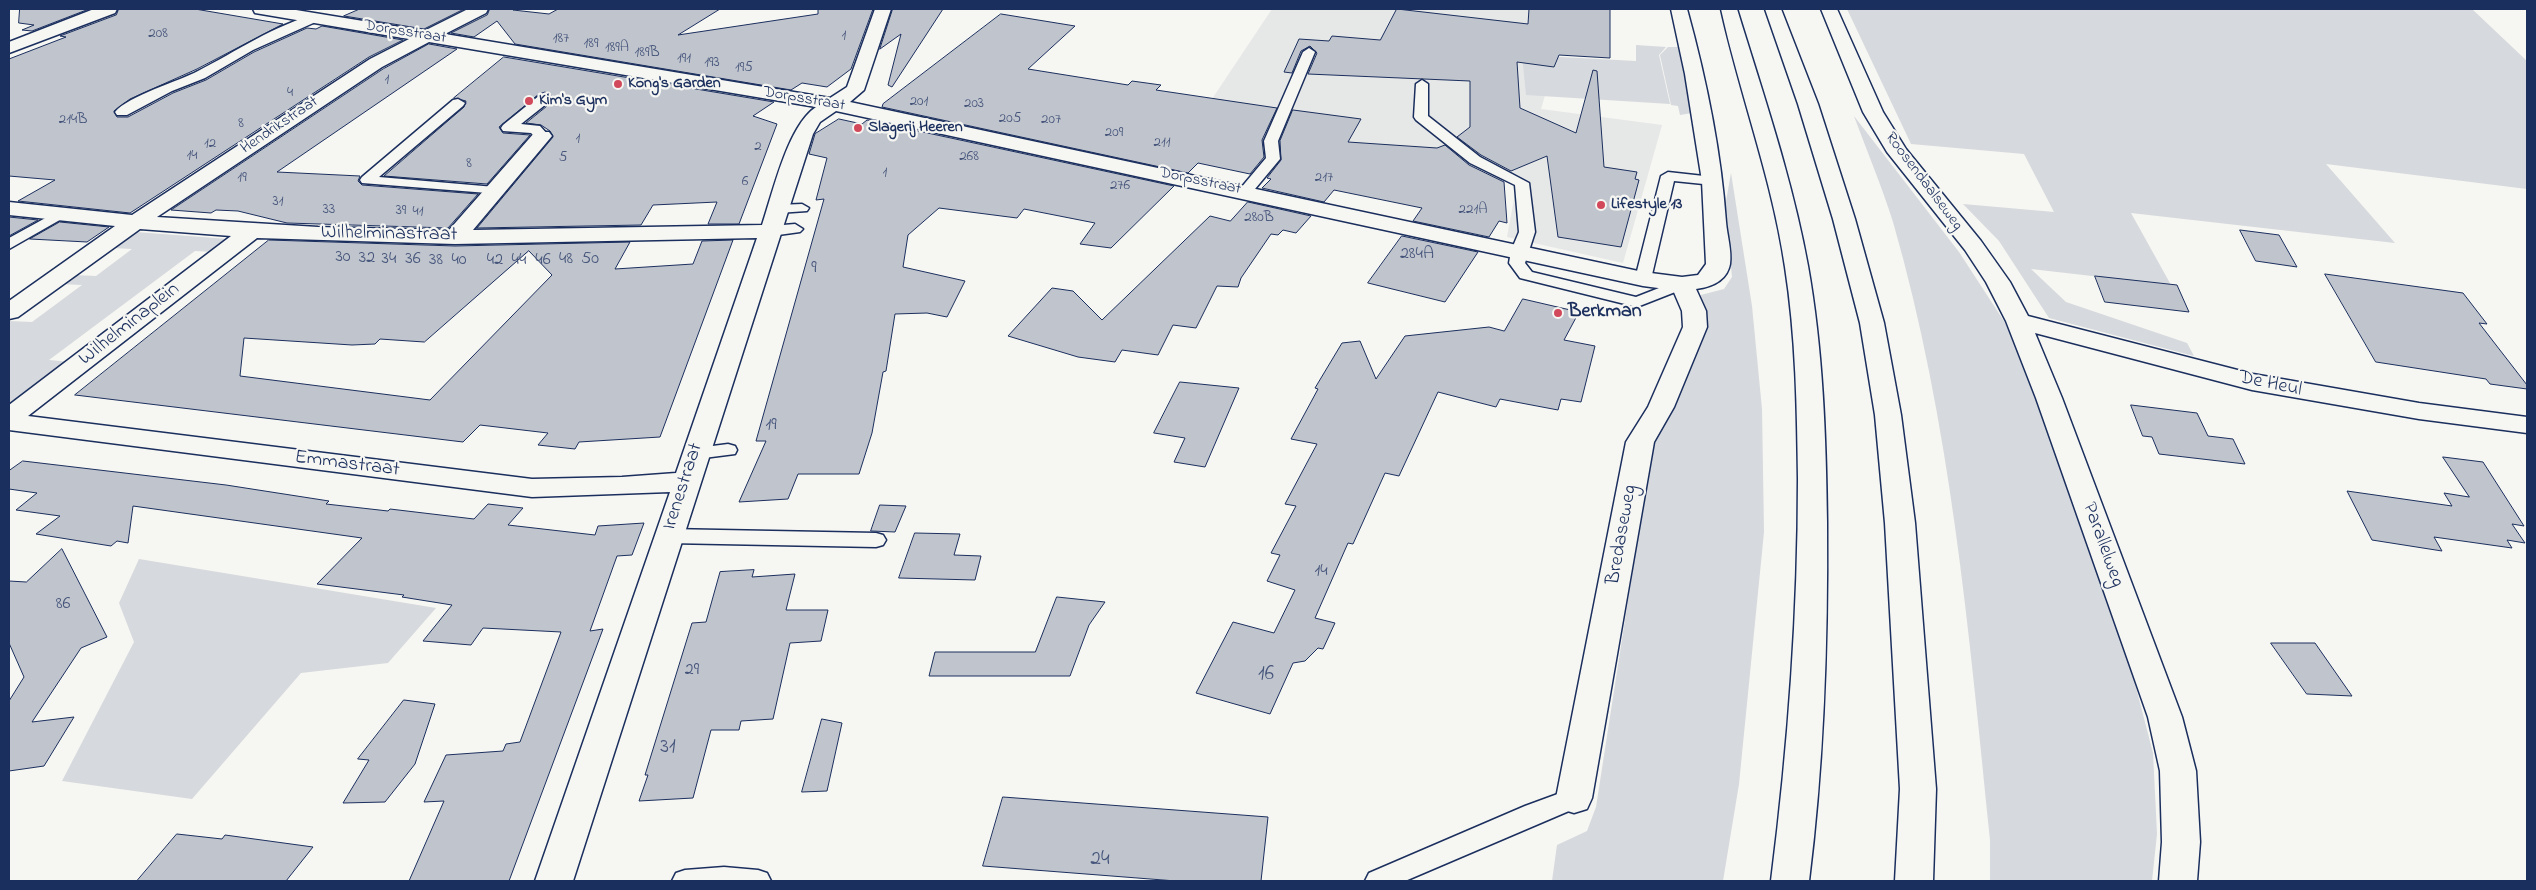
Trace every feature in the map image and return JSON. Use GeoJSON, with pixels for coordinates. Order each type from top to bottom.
{"type":"FeatureCollection","features":[{"type":"Feature","properties":{"kind":"main road"},"geometry":{"type":"LineString","coordinates":[[13,44],[109,9]]}},
{"type":"Feature","properties":{"kind":"main road","name":"Dorpsstraat"},"geometry":{"type":"LineString","coordinates":[[261,9],[832,104],[1519,250],[1643,279],[1682,284]]}},
{"type":"Feature","properties":{"kind":"main road","name":"Hendrikstraat"},"geometry":{"type":"LineString","coordinates":[[137,221],[376,62],[480,9]]}},
{"type":"Feature","properties":{"kind":"main road","name":"Irenestraat"},"geometry":{"type":"LineString","coordinates":[[554,881],[686,481],[787,219],[804,134],[812,118],[855,90],[883,9]]}},
{"type":"Feature","properties":{"kind":"main road"},"geometry":{"type":"LineString","coordinates":[[1680,9],[1694,74],[1712,181],[1718,264],[1713,274],[1705,280],[1682,284]]}},
{"type":"Feature","properties":{"kind":"main road"},"geometry":{"type":"LineString","coordinates":[[1729,9],[1766,135],[1788,224],[1802,301],[1809,398],[1812,566],[1808,683],[1797,826],[1790,881]]}},
{"type":"Feature","properties":{"kind":"main road"},"geometry":{"type":"LineString","coordinates":[[1773,9],[1808,104],[1844,219],[1872,322],[1888,415],[1900,523],[1918,789],[1914,881]]}},
{"type":"Feature","properties":{"kind":"main road","name":"Roosendaalseweg"},"geometry":{"type":"LineString","coordinates":[[1829,9],[1873,112],[1897,152],[1973,246],[1998,282],[2018,321]]}},
{"type":"Feature","properties":{"kind":"main road"},"geometry":{"type":"LineString","coordinates":[[455,237],[542,136]]}},
{"type":"Feature","properties":{"kind":"main road","name":"Wilhelminastraat"},"geometry":{"type":"LineString","coordinates":[[9,208],[252,231],[455,237],[600,237],[787,219]]}},
{"type":"Feature","properties":{"kind":"main road"},"geometry":{"type":"LineString","coordinates":[[9,312],[137,221]]}},
{"type":"Feature","properties":{"kind":"main road","name":"Wilhelminaplein"},"geometry":{"type":"LineString","coordinates":[[9,420],[252,231]]}},
{"type":"Feature","properties":{"kind":"main road","name":"Bredaseweg"},"geometry":{"type":"LineString","coordinates":[[1574,798],[1640,442],[1661,407],[1695,327],[1694,311],[1682,284]]}},
{"type":"Feature","properties":{"kind":"main road","name":"De Heul"},"geometry":{"type":"LineString","coordinates":[[2018,321],[2252,382],[2419,411],[2527,425]]}},
{"type":"Feature","properties":{"kind":"main road","name":"Parallelweg"},"geometry":{"type":"LineString","coordinates":[[2018,321],[2052,408],[2165,717],[2178,771],[2181,842],[2178,881]]}},
{"type":"Feature","properties":{"kind":"main road","name":"Emmastraat"},"geometry":{"type":"LineString","coordinates":[[9,420],[532,488],[622,486],[686,481]]}},
{"type":"Feature","properties":{"kind":"lane"},"geometry":{"type":"LineString","coordinates":[[122,112],[167,88],[201,75],[250,47],[316,18]]}},
{"type":"Feature","properties":{"kind":"lane"},"geometry":{"type":"LineString","coordinates":[[1246,192],[1273,159],[1271,141],[1309,52]]}},
{"type":"Feature","properties":{"kind":"lane"},"geometry":{"type":"LineString","coordinates":[[1422,84],[1421,117],[1475,160],[1522,183],[1527,232],[1519,250],[1518,263],[1526,275],[1637,302],[1682,284]]}},
{"type":"Feature","properties":{"kind":"lane"},"geometry":{"type":"LineString","coordinates":[[542,136],[535,129],[508,128],[545,98]]}},
{"type":"Feature","properties":{"kind":"lane"},"geometry":{"type":"LineString","coordinates":[[458,103],[367,180],[495,191]]}},
{"type":"Feature","properties":{"kind":"lane"},"geometry":{"type":"LineString","coordinates":[[1643,279],[1668,176],[1712,181]]}},
{"type":"Feature","properties":{"kind":"lane"},"geometry":{"type":"LineString","coordinates":[[9,244],[60,214]]}},
{"type":"Feature","properties":{"kind":"lane"},"geometry":{"type":"LineString","coordinates":[[696,453],[728,450]]}},
{"type":"Feature","properties":{"kind":"lane"},"geometry":{"type":"LineString","coordinates":[[668,536],[876,540]]}},
{"type":"Feature","properties":{"kind":"lane"},"geometry":{"type":"LineString","coordinates":[[1378,881],[1534,813],[1574,798]]}},
{"type":"Feature","properties":{"kind":"lane"},"geometry":{"type":"LineString","coordinates":[[685,881],[724,878],[758,881]]}},
{"type":"Feature","properties":{"kind":"shaded area"},"geometry":{"type":"Polygon","coordinates":[[[1272,9],[1570,9],[1541,109],[1662,125],[1623,263],[1507,237],[1517,183],[1186,138],[1272,9]]]}},
{"type":"Feature","properties":{"kind":"shaded area"},"geometry":{"type":"Polygon","coordinates":[[[1847,9],[2472,9],[2527,61],[2527,189],[2326,164],[2395,243],[2131,213],[2171,285],[2031,269],[2066,302],[2187,343],[2194,356],[2049,318],[1999,241],[1963,204],[2054,212],[2024,154],[1911,144],[1847,9]]]}},
{"type":"Feature","properties":{"kind":"shaded area"},"geometry":{"type":"Polygon","coordinates":[[[1636,45],[1666,47],[1659,55],[1670,104],[1526,95],[1522,55],[1636,61],[1636,45]]]}},
{"type":"Feature","properties":{"kind":"shaded area"},"geometry":{"type":"Polygon","coordinates":[[[1668,47],[1678,47],[1692,113],[1680,115],[1678,106],[1671,105],[1660,55],[1668,47]]]}},
{"type":"Feature","properties":{"kind":"shaded area"},"geometry":{"type":"Polygon","coordinates":[[[1854,116],[1959,252],[2026,355],[2050,441],[2120,626],[2153,753],[2157,834],[2152,881],[1990,881],[1990,840],[1974,684],[1944,451],[1930,374],[1893,222],[1854,116]]]}},
{"type":"Feature","properties":{"kind":"shaded area"},"geometry":{"type":"Polygon","coordinates":[[[1731,173],[1752,306],[1762,409],[1764,532],[1739,784],[1723,881],[1552,881],[1557,845],[1587,831],[1596,807],[1652,446],[1673,411],[1704,328],[1701,295],[1724,289],[1732,277],[1725,207],[1731,173]]]}},
{"type":"Feature","properties":{"kind":"shaded area"},"geometry":{"type":"Polygon","coordinates":[[[136,232],[228,239],[215,252],[195,251],[49,360],[71,362],[9,404],[9,321],[32,322],[82,285],[61,284],[74,275],[96,276],[132,249],[112,248],[136,232]]]}},
{"type":"Feature","properties":{"kind":"shaded area"},"geometry":{"type":"Polygon","coordinates":[[[139,559],[436,608],[388,663],[301,673],[192,799],[62,781],[134,642],[119,603],[139,559]]]}},
{"type":"Feature","properties":{"kind":"building"},"geometry":{"type":"Polygon","coordinates":[[[20,9],[89,9],[32,31],[22,30],[34,25],[19,23],[20,9]]]}},
{"type":"Feature","properties":{"kind":"building"},"geometry":{"type":"Polygon","coordinates":[[[119,9],[195,9],[283,24],[197,69],[130,99],[114,111],[117,117],[128,117],[173,93],[206,80],[254,52],[307,28],[316,29],[322,26],[403,40],[369,57],[130,213],[18,201],[55,180],[9,176],[9,59],[66,37],[60,36],[116,15],[119,9]]]}},
{"type":"Feature","properties":{"kind":"building"},"geometry":{"type":"Polygon","coordinates":[[[360,9],[464,9],[424,29],[344,16],[360,9]]]}},
{"type":"Feature","properties":{"kind":"building"},"geometry":{"type":"Polygon","coordinates":[[[490,9],[515,9],[513,10],[549,14],[558,9],[720,9],[678,35],[818,14],[818,9],[873,9],[851,69],[827,87],[802,83],[791,90],[515,44],[497,21],[474,37],[451,33],[487,15],[490,9]]]}},
{"type":"Feature","properties":{"kind":"building"},"geometry":{"type":"Polygon","coordinates":[[[893,9],[943,9],[892,87],[888,85],[901,34],[880,49],[893,9]]]}},
{"type":"Feature","properties":{"kind":"building"},"geometry":{"type":"Polygon","coordinates":[[[1397,9],[1528,24],[1529,9],[1610,9],[1610,58],[1559,55],[1554,67],[1517,62],[1520,108],[1576,133],[1593,70],[1597,71],[1604,167],[1637,172],[1635,179],[1639,180],[1621,247],[1558,237],[1547,156],[1511,171],[1481,155],[1457,137],[1470,127],[1470,81],[1308,74],[1317,53],[1310,46],[1301,51],[1292,73],[1284,72],[1299,39],[1329,41],[1332,36],[1380,40],[1397,9]]]}},
{"type":"Feature","properties":{"kind":"building"},"geometry":{"type":"Polygon","coordinates":[[[1001,14],[1075,26],[1028,69],[1128,85],[1132,81],[1161,85],[1156,90],[1277,108],[1262,140],[1264,157],[1250,174],[1198,163],[1188,173],[882,107],[883,104],[1001,14]]]}},
{"type":"Feature","properties":{"kind":"building"},"geometry":{"type":"Polygon","coordinates":[[[429,44],[457,49],[277,172],[360,176],[358,181],[362,185],[478,194],[448,228],[287,223],[238,211],[216,210],[211,213],[171,210],[383,69],[429,44]]]}},
{"type":"Feature","properties":{"kind":"building"},"geometry":{"type":"Polygon","coordinates":[[[504,57],[774,102],[753,116],[777,124],[739,224],[708,224],[717,202],[653,205],[641,225],[477,228],[553,137],[550,131],[541,125],[526,123],[552,102],[553,97],[545,92],[539,94],[499,127],[503,133],[530,135],[487,184],[384,176],[464,107],[466,101],[454,98],[504,57]]]}},
{"type":"Feature","properties":{"kind":"building"},"geometry":{"type":"Polygon","coordinates":[[[1293,110],[1361,119],[1348,142],[1437,148],[1445,145],[1469,165],[1504,182],[1507,223],[1499,221],[1489,237],[1413,221],[1422,208],[1334,190],[1324,202],[1262,188],[1271,179],[1267,178],[1281,160],[1280,141],[1293,110]]]}},
{"type":"Feature","properties":{"kind":"building"},"geometry":{"type":"Polygon","coordinates":[[[839,119],[862,124],[867,120],[1174,186],[1111,248],[1080,244],[1095,223],[1024,209],[1017,218],[939,208],[908,235],[903,267],[965,281],[947,317],[927,313],[895,314],[886,371],[883,372],[872,433],[859,474],[798,474],[788,499],[739,502],[766,441],[756,441],[824,199],[816,200],[827,158],[809,154],[815,134],[839,119]]]}},
{"type":"Feature","properties":{"kind":"building"},"geometry":{"type":"Polygon","coordinates":[[[1248,202],[1311,216],[1296,233],[1283,230],[1278,235],[1271,234],[1241,278],[1238,287],[1217,286],[1196,328],[1173,325],[1158,355],[1122,350],[1115,362],[1078,357],[1008,336],[1052,288],[1073,291],[1102,320],[1210,216],[1230,221],[1248,202]]]}},
{"type":"Feature","properties":{"kind":"building"},"geometry":{"type":"Polygon","coordinates":[[[9,217],[38,220],[9,236],[9,217]]]}},
{"type":"Feature","properties":{"kind":"building"},"geometry":{"type":"Polygon","coordinates":[[[60,222],[109,227],[87,242],[30,239],[60,222]]]}},
{"type":"Feature","properties":{"kind":"building"},"geometry":{"type":"Polygon","coordinates":[[[2240,230],[2279,235],[2297,267],[2256,261],[2240,230]]]}},
{"type":"Feature","properties":{"kind":"building"},"geometry":{"type":"Polygon","coordinates":[[[1402,236],[1478,252],[1445,302],[1368,283],[1402,236]]]}},
{"type":"Feature","properties":{"kind":"building"},"geometry":{"type":"Polygon","coordinates":[[[269,240],[455,246],[630,242],[615,269],[693,264],[702,241],[733,240],[660,437],[579,442],[575,449],[538,445],[548,433],[480,425],[463,442],[75,395],[269,240]],[[529,251],[424,342],[380,339],[375,344],[352,345],[244,338],[240,376],[430,400],[552,275],[529,251]]]}},
{"type":"Feature","properties":{"kind":"building"},"geometry":{"type":"Polygon","coordinates":[[[2325,274],[2463,293],[2487,324],[2479,323],[2527,385],[2527,389],[2490,384],[2486,379],[2376,362],[2325,274]]]}},
{"type":"Feature","properties":{"kind":"building"},"geometry":{"type":"Polygon","coordinates":[[[2095,276],[2177,285],[2189,312],[2105,302],[2095,276]]]}},
{"type":"Feature","properties":{"kind":"building"},"geometry":{"type":"Polygon","coordinates":[[[1523,299],[1579,312],[1564,340],[1595,346],[1581,402],[1561,399],[1558,410],[1500,399],[1496,407],[1438,392],[1399,476],[1385,473],[1353,544],[1348,543],[1315,618],[1335,623],[1323,649],[1318,648],[1305,661],[1293,663],[1270,714],[1196,693],[1233,622],[1274,633],[1295,590],[1267,581],[1280,555],[1271,553],[1296,506],[1285,504],[1317,444],[1291,439],[1318,389],[1315,388],[1342,343],[1360,341],[1376,379],[1405,336],[1489,327],[1504,331],[1523,299]]]}},
{"type":"Feature","properties":{"kind":"building"},"geometry":{"type":"Polygon","coordinates":[[[1180,382],[1239,388],[1205,467],[1174,462],[1185,438],[1154,433],[1180,382]]]}},
{"type":"Feature","properties":{"kind":"building"},"geometry":{"type":"Polygon","coordinates":[[[2131,405],[2197,413],[2208,436],[2233,439],[2245,464],[2159,454],[2152,437],[2143,436],[2131,405]]]}},
{"type":"Feature","properties":{"kind":"building"},"geometry":{"type":"Polygon","coordinates":[[[2443,457],[2483,462],[2524,526],[2512,524],[2525,543],[2507,540],[2512,548],[2434,537],[2442,551],[2372,540],[2347,491],[2452,506],[2444,493],[2469,497],[2443,457]]]}},
{"type":"Feature","properties":{"kind":"building"},"geometry":{"type":"Polygon","coordinates":[[[23,461],[226,485],[329,501],[326,504],[388,511],[390,509],[474,519],[488,504],[523,508],[508,525],[595,535],[598,526],[644,523],[632,555],[617,556],[590,631],[603,629],[509,881],[409,881],[444,801],[424,802],[446,755],[503,751],[506,744],[520,742],[561,632],[483,628],[471,645],[423,641],[452,605],[402,597],[404,595],[317,584],[362,538],[133,506],[128,543],[117,541],[111,546],[36,534],[60,516],[16,510],[37,493],[9,489],[9,471],[23,461]]]}},
{"type":"Feature","properties":{"kind":"building"},"geometry":{"type":"Polygon","coordinates":[[[880,505],[906,506],[895,532],[871,531],[880,505]]]}},
{"type":"Feature","properties":{"kind":"building"},"geometry":{"type":"Polygon","coordinates":[[[915,533],[960,534],[954,555],[981,556],[975,580],[899,578],[915,533]]]}},
{"type":"Feature","properties":{"kind":"building"},"geometry":{"type":"Polygon","coordinates":[[[62,549],[107,637],[81,648],[32,722],[74,717],[44,766],[9,771],[9,701],[24,677],[9,643],[9,581],[26,582],[62,549]]]}},
{"type":"Feature","properties":{"kind":"building"},"geometry":{"type":"Polygon","coordinates":[[[754,570],[752,577],[795,574],[786,610],[828,610],[821,641],[790,643],[773,719],[741,721],[739,730],[711,730],[693,798],[639,801],[648,775],[645,775],[692,623],[706,622],[720,572],[754,570]]]}},
{"type":"Feature","properties":{"kind":"building"},"geometry":{"type":"Polygon","coordinates":[[[1057,597],[1105,602],[1089,625],[1070,676],[929,676],[935,652],[1035,652],[1057,597]]]}},
{"type":"Feature","properties":{"kind":"building"},"geometry":{"type":"Polygon","coordinates":[[[2271,643],[2315,643],[2352,696],[2307,694],[2271,643]]]}},
{"type":"Feature","properties":{"kind":"building"},"geometry":{"type":"Polygon","coordinates":[[[404,700],[435,704],[415,764],[385,802],[343,803],[369,760],[358,759],[404,700]]]}},
{"type":"Feature","properties":{"kind":"building"},"geometry":{"type":"Polygon","coordinates":[[[822,719],[842,723],[827,791],[802,792],[822,719]]]}},
{"type":"Feature","properties":{"kind":"building"},"geometry":{"type":"Polygon","coordinates":[[[1003,797],[1268,817],[1261,881],[1176,881],[983,866],[1003,797]]]}},
{"type":"Feature","properties":{"kind":"building"},"geometry":{"type":"Polygon","coordinates":[[[177,834],[222,839],[225,835],[313,847],[286,881],[137,881],[177,834]]]}},
{"type":"Feature","properties":{"kind":"place","name":"Kong's Garden"},"geometry":{"type":"Point","coordinates":[618,84]}},
{"type":"Feature","properties":{"kind":"place","name":"Kim's Gym"},"geometry":{"type":"Point","coordinates":[529,101]}},
{"type":"Feature","properties":{"kind":"place","name":"Slagerij Heeren"},"geometry":{"type":"Point","coordinates":[858,128]}},
{"type":"Feature","properties":{"kind":"place","name":"Lifestyle 13"},"geometry":{"type":"Point","coordinates":[1601,205]}},
{"type":"Feature","properties":{"kind":"place","name":"Berkman"},"geometry":{"type":"Point","coordinates":[1558,313]}}]}
